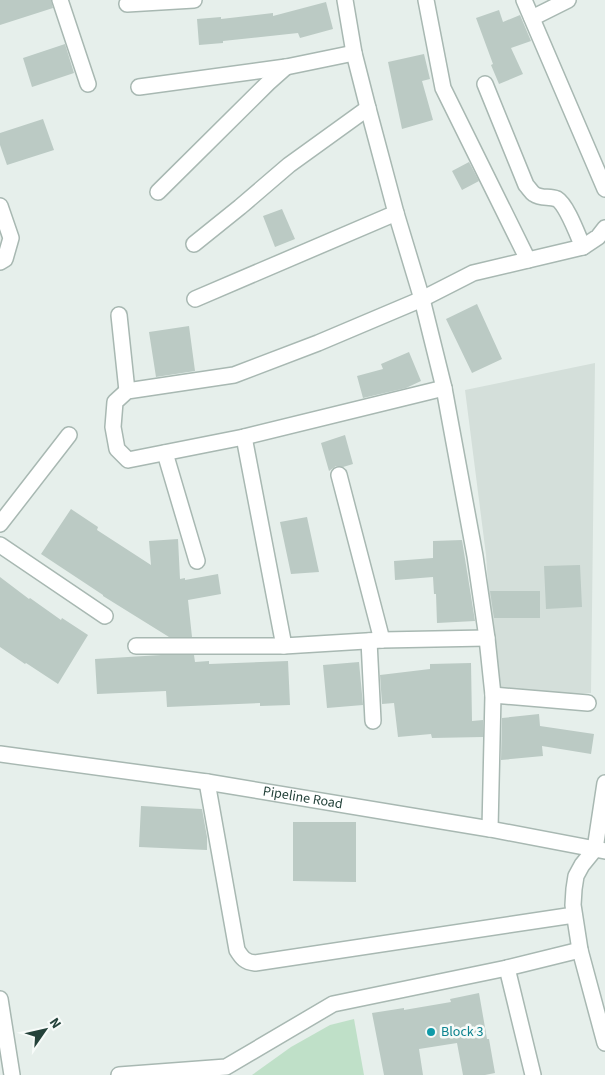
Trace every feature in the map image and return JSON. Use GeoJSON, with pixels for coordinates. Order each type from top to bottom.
{"type":"FeatureCollection","features":[{"type":"Feature","properties":{"kind":"street"},"geometry":{"type":"LineString","coordinates":[[60,0],[88,84]]}},
{"type":"Feature","properties":{"kind":"street"},"geometry":{"type":"LineString","coordinates":[[127,4],[194,0]]}},
{"type":"Feature","properties":{"kind":"street"},"geometry":{"type":"LineString","coordinates":[[344,0],[354,54],[396,213],[422,299],[444,388],[475,556],[493,695],[490,829]]}},
{"type":"Feature","properties":{"kind":"street"},"geometry":{"type":"LineString","coordinates":[[426,0],[443,88],[528,260]]}},
{"type":"Feature","properties":{"kind":"street"},"geometry":{"type":"LineString","coordinates":[[524,0],[605,189]]}},
{"type":"Feature","properties":{"kind":"street"},"geometry":{"type":"LineString","coordinates":[[532,18],[568,0]]}},
{"type":"Feature","properties":{"kind":"street"},"geometry":{"type":"LineString","coordinates":[[139,88],[286,67],[354,54]]}},
{"type":"Feature","properties":{"kind":"street"},"geometry":{"type":"LineString","coordinates":[[158,192],[286,67]]}},
{"type":"Feature","properties":{"kind":"street"},"geometry":{"type":"LineString","coordinates":[[485,84],[526,185],[534,194],[542,198],[558,200],[565,206],[582,247]]}},
{"type":"Feature","properties":{"kind":"street"},"geometry":{"type":"LineString","coordinates":[[194,244],[289,165],[368,108]]}},
{"type":"Feature","properties":{"kind":"street"},"geometry":{"type":"LineString","coordinates":[[0,206],[11,238],[5,259],[0,262]]}},
{"type":"Feature","properties":{"kind":"street"},"geometry":{"type":"LineString","coordinates":[[195,299],[396,213]]}},
{"type":"Feature","properties":{"kind":"street"},"geometry":{"type":"LineString","coordinates":[[444,388],[244,437],[128,460],[117,449],[114,427],[115,402],[127,392],[234,375],[318,343],[422,299],[473,273],[582,247],[598,237],[605,228]]}},
{"type":"Feature","properties":{"kind":"street"},"geometry":{"type":"LineString","coordinates":[[119,314],[127,392]]}},
{"type":"Feature","properties":{"kind":"street"},"geometry":{"type":"LineString","coordinates":[[0,524],[69,435]]}},
{"type":"Feature","properties":{"kind":"street"},"geometry":{"type":"LineString","coordinates":[[244,437],[284,646]]}},
{"type":"Feature","properties":{"kind":"street"},"geometry":{"type":"LineString","coordinates":[[165,453],[196,561]]}},
{"type":"Feature","properties":{"kind":"street"},"geometry":{"type":"LineString","coordinates":[[339,475],[376,641],[373,721]]}},
{"type":"Feature","properties":{"kind":"street"},"geometry":{"type":"LineString","coordinates":[[0,545],[105,616]]}},
{"type":"Feature","properties":{"kind":"street"},"geometry":{"type":"LineString","coordinates":[[136,646],[284,646],[487,638]]}},
{"type":"Feature","properties":{"kind":"street"},"geometry":{"type":"LineString","coordinates":[[493,695],[588,703]]}},
{"type":"Feature","properties":{"kind":"street","name":"Pipeline Road"},"geometry":{"type":"LineString","coordinates":[[0,754],[207,782],[490,829],[600,850]]}},
{"type":"Feature","properties":{"kind":"street"},"geometry":{"type":"LineString","coordinates":[[207,782],[237,950],[247,962],[255,963],[574,915]]}},
{"type":"Feature","properties":{"kind":"street"},"geometry":{"type":"LineString","coordinates":[[605,783],[600,850],[582,865],[576,876],[574,889],[574,915],[580,950],[605,1043]]}},
{"type":"Feature","properties":{"kind":"street"},"geometry":{"type":"LineString","coordinates":[[119,1075],[226,1066],[332,1004],[507,968],[580,950]]}},
{"type":"Feature","properties":{"kind":"street"},"geometry":{"type":"LineString","coordinates":[[507,968],[533,1075]]}},
{"type":"Feature","properties":{"kind":"street"},"geometry":{"type":"LineString","coordinates":[[0,999],[12,1075]]}},
{"type":"Feature","properties":{"kind":"shaded area"},"geometry":{"type":"Polygon","coordinates":[[[595,363],[591,693],[496,698],[486,555],[465,390],[595,363]]]}},
{"type":"Feature","properties":{"kind":"green space"},"geometry":{"type":"Polygon","coordinates":[[[354,1019],[364,1075],[252,1075],[291,1047],[330,1025],[354,1019]]]}},
{"type":"Feature","properties":{"kind":"building"},"geometry":{"type":"Polygon","coordinates":[[[0,0],[51,0],[53,8],[0,25],[0,0]]]}},
{"type":"Feature","properties":{"kind":"building"},"geometry":{"type":"Polygon","coordinates":[[[326,2],[333,29],[300,38],[298,33],[199,45],[197,19],[221,17],[221,19],[273,13],[273,16],[326,2]]]}},
{"type":"Feature","properties":{"kind":"building"},"geometry":{"type":"Polygon","coordinates":[[[499,10],[503,22],[520,15],[531,41],[511,48],[523,74],[499,84],[476,18],[499,10]]]}},
{"type":"Feature","properties":{"kind":"building"},"geometry":{"type":"Polygon","coordinates":[[[65,44],[74,73],[32,87],[23,58],[65,44]]]}},
{"type":"Feature","properties":{"kind":"building"},"geometry":{"type":"Polygon","coordinates":[[[424,54],[430,79],[422,81],[433,120],[402,129],[388,62],[424,54]]]}},
{"type":"Feature","properties":{"kind":"building"},"geometry":{"type":"Polygon","coordinates":[[[43,119],[54,150],[7,165],[0,145],[0,133],[43,119]]]}},
{"type":"Feature","properties":{"kind":"building"},"geometry":{"type":"Polygon","coordinates":[[[469,162],[479,181],[462,190],[452,171],[469,162]]]}},
{"type":"Feature","properties":{"kind":"building"},"geometry":{"type":"Polygon","coordinates":[[[282,209],[295,239],[275,247],[263,216],[282,209]]]}},
{"type":"Feature","properties":{"kind":"building"},"geometry":{"type":"Polygon","coordinates":[[[477,304],[502,359],[472,373],[446,319],[477,304]]]}},
{"type":"Feature","properties":{"kind":"building"},"geometry":{"type":"Polygon","coordinates":[[[189,326],[195,371],[156,377],[149,332],[189,326]]]}},
{"type":"Feature","properties":{"kind":"building"},"geometry":{"type":"Polygon","coordinates":[[[409,352],[421,381],[406,388],[363,398],[357,376],[383,369],[381,364],[409,352]]]}},
{"type":"Feature","properties":{"kind":"building"},"geometry":{"type":"Polygon","coordinates":[[[345,435],[353,464],[343,467],[336,466],[329,471],[321,443],[345,435]]]}},
{"type":"Feature","properties":{"kind":"building"},"geometry":{"type":"Polygon","coordinates":[[[71,509],[98,527],[97,530],[151,565],[149,541],[178,539],[180,579],[185,578],[185,580],[218,574],[221,594],[188,600],[192,637],[169,637],[103,596],[41,554],[71,509]]]}},
{"type":"Feature","properties":{"kind":"building"},"geometry":{"type":"Polygon","coordinates":[[[307,517],[319,572],[291,574],[280,522],[307,517]]]}},
{"type":"Feature","properties":{"kind":"building"},"geometry":{"type":"Polygon","coordinates":[[[462,540],[475,621],[437,623],[436,594],[434,594],[433,577],[395,580],[394,561],[433,558],[433,541],[462,540]]]}},
{"type":"Feature","properties":{"kind":"building"},"geometry":{"type":"Polygon","coordinates":[[[580,565],[582,607],[546,609],[544,566],[580,565]]]}},
{"type":"Feature","properties":{"kind":"building"},"geometry":{"type":"Polygon","coordinates":[[[0,577],[29,599],[88,635],[58,684],[0,647],[0,577]]]}},
{"type":"Feature","properties":{"kind":"building"},"geometry":{"type":"Polygon","coordinates":[[[490,591],[540,591],[540,618],[494,618],[490,591]]]}},
{"type":"Feature","properties":{"kind":"building"},"geometry":{"type":"Polygon","coordinates":[[[194,655],[195,662],[209,661],[209,664],[288,661],[290,705],[260,706],[260,703],[167,707],[166,691],[97,694],[95,659],[194,655]]]}},
{"type":"Feature","properties":{"kind":"building"},"geometry":{"type":"Polygon","coordinates":[[[359,662],[363,705],[327,708],[323,665],[359,662]]]}},
{"type":"Feature","properties":{"kind":"building"},"geometry":{"type":"Polygon","coordinates":[[[471,663],[472,721],[483,720],[483,737],[432,738],[431,734],[398,737],[394,703],[382,704],[380,675],[430,669],[430,664],[471,663]]]}},
{"type":"Feature","properties":{"kind":"building"},"geometry":{"type":"Polygon","coordinates":[[[539,714],[540,726],[594,734],[591,754],[542,746],[543,756],[501,760],[502,718],[539,714]]]}},
{"type":"Feature","properties":{"kind":"building"},"geometry":{"type":"Polygon","coordinates":[[[141,806],[202,809],[207,837],[207,850],[139,847],[141,806]]]}},
{"type":"Feature","properties":{"kind":"building"},"geometry":{"type":"Polygon","coordinates":[[[293,822],[356,822],[356,882],[293,881],[293,822]]]}},
{"type":"Feature","properties":{"kind":"building","name":"Block 3"},"geometry":{"type":"Polygon","coordinates":[[[479,993],[495,1073],[463,1075],[457,1043],[419,1049],[423,1075],[384,1075],[372,1013],[451,1002],[450,999],[479,993]]]}},
{"type":"Feature","properties":{"kind":"place","name":"Block 3"},"geometry":{"type":"Point","coordinates":[431,1032]}}]}
